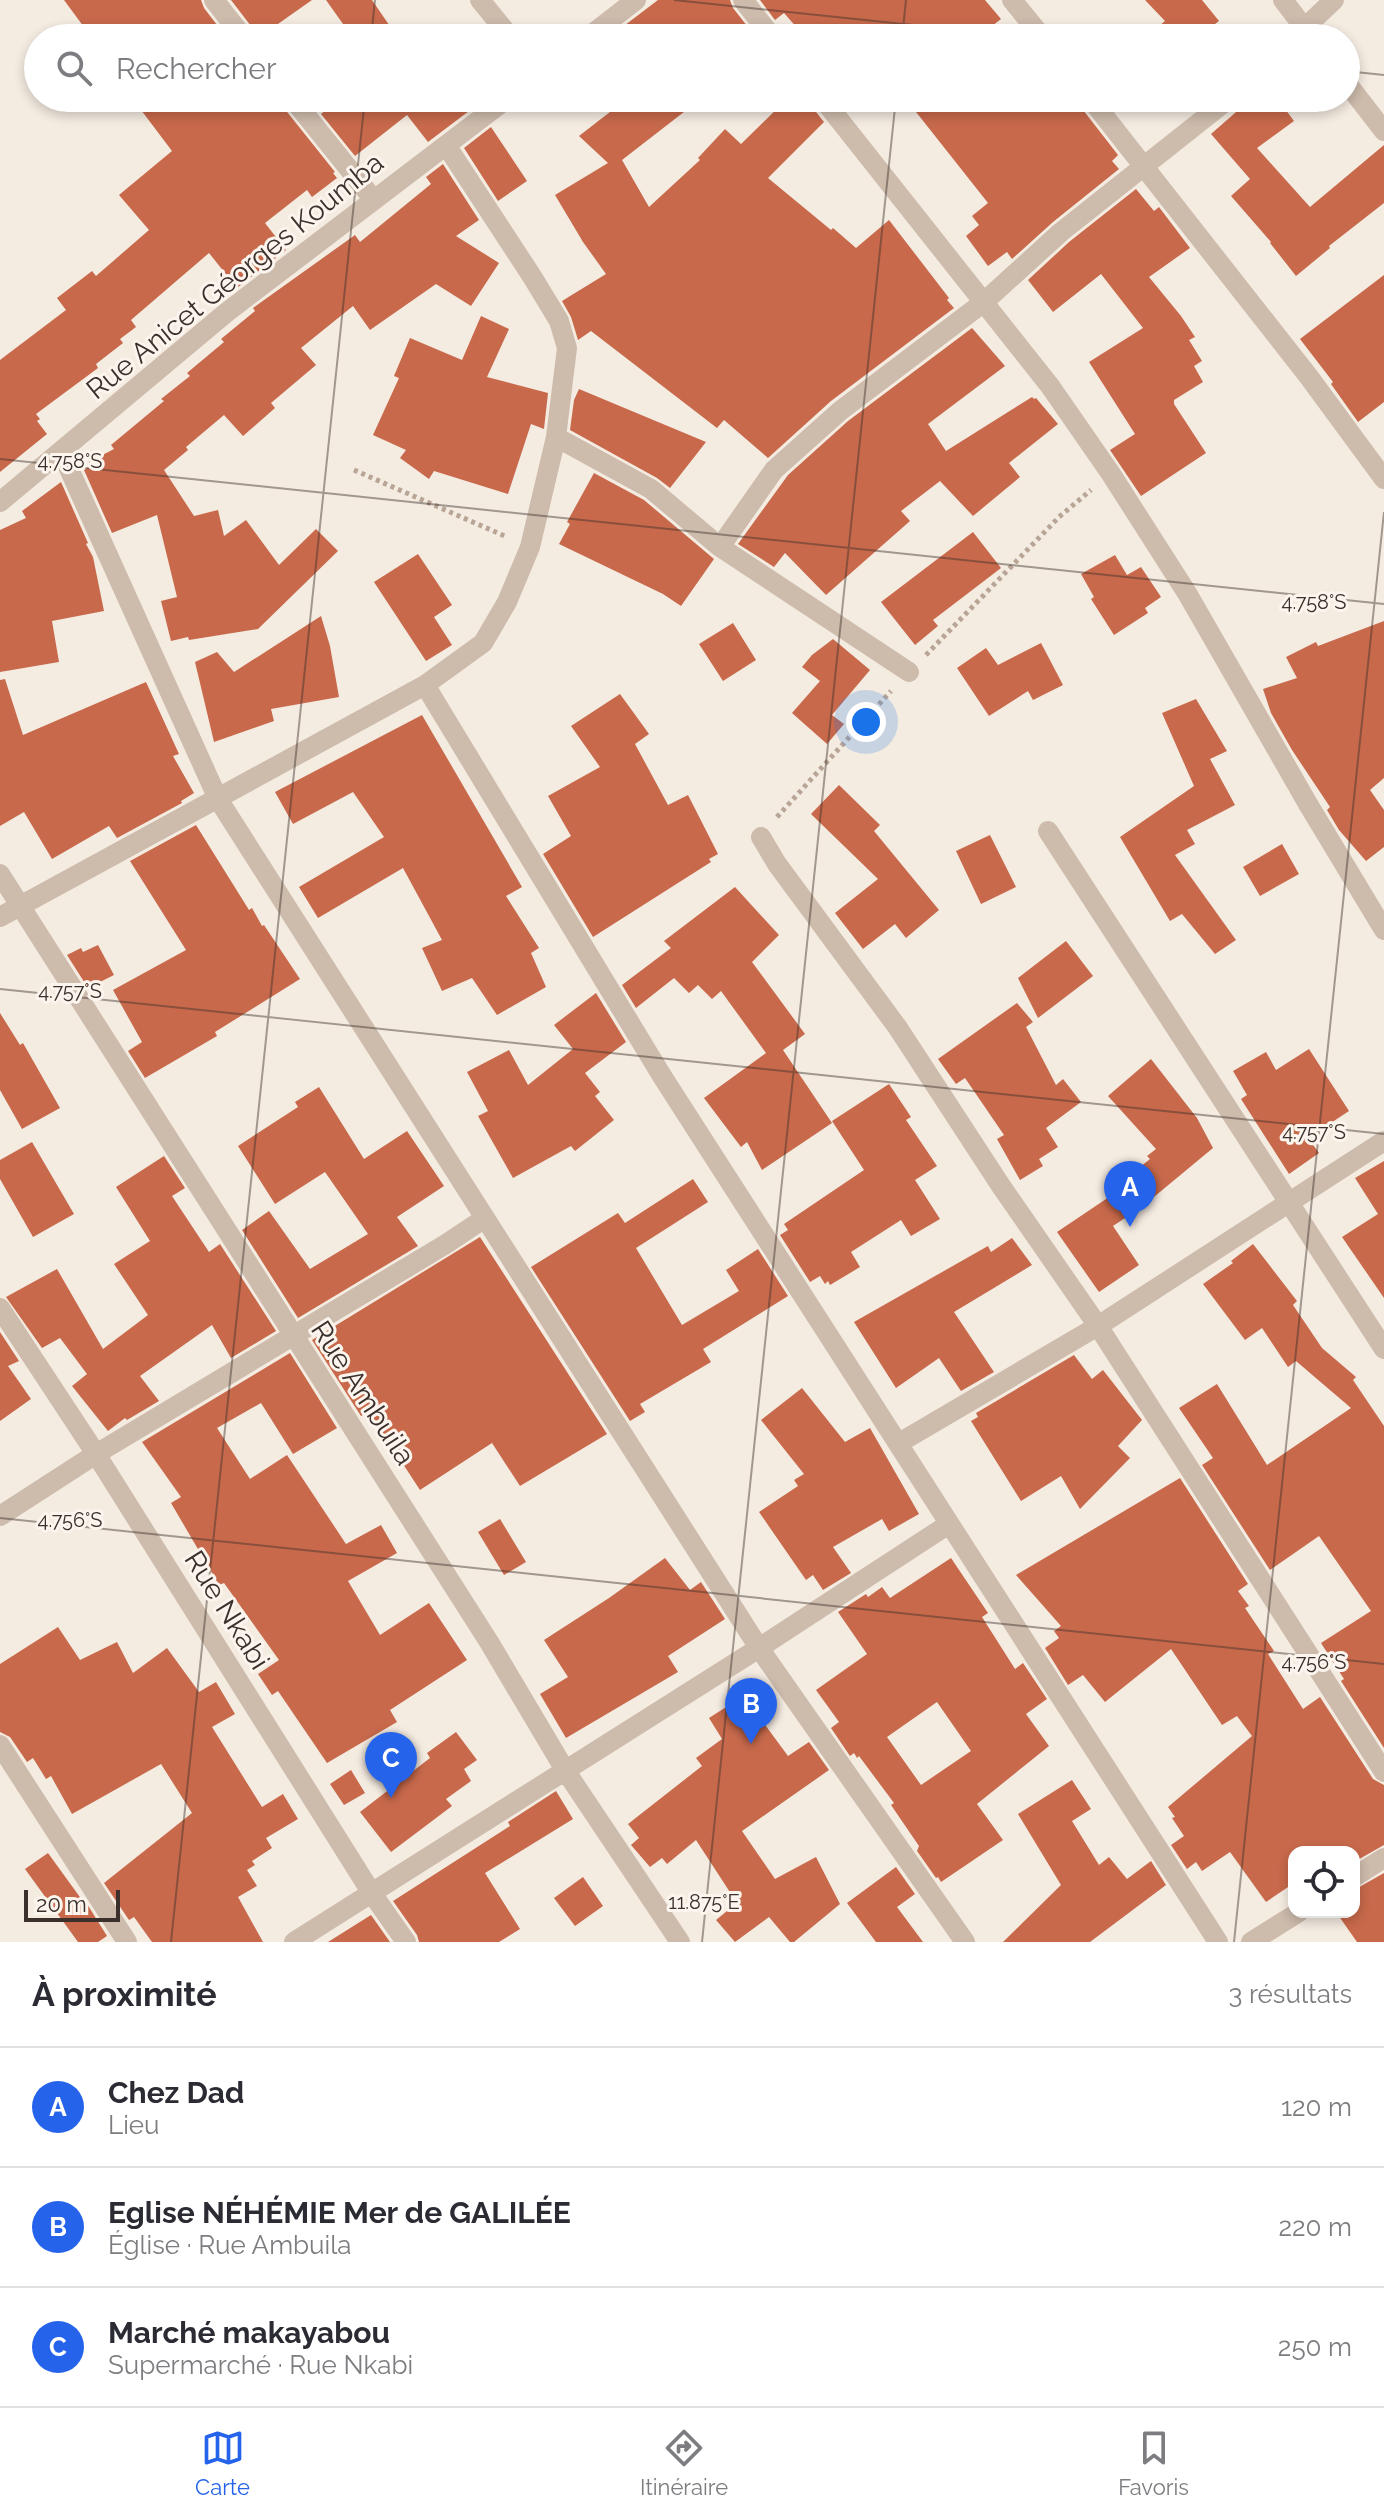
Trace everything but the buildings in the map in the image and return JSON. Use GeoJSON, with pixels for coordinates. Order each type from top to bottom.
{"type":"FeatureCollection","features":[{"type":"Feature","properties":{"kind":"street"},"geometry":{"type":"LineString","coordinates":[[214,0],[233,24]]}},
{"type":"Feature","properties":{"kind":"street"},"geometry":{"type":"LineString","coordinates":[[480,0],[500,24]]}},
{"type":"Feature","properties":{"kind":"street"},"geometry":{"type":"LineString","coordinates":[[605,24],[636,0]]}},
{"type":"Feature","properties":{"kind":"street"},"geometry":{"type":"LineString","coordinates":[[743,0],[762,24]]}},
{"type":"Feature","properties":{"kind":"street"},"geometry":{"type":"LineString","coordinates":[[1012,0],[1032,24]]}},
{"type":"Feature","properties":{"kind":"street"},"geometry":{"type":"LineString","coordinates":[[1283,0],[1297,24]]}},
{"type":"Feature","properties":{"kind":"street"},"geometry":{"type":"LineString","coordinates":[[1313,24],[1334,0]]}},
{"type":"Feature","properties":{"kind":"street"},"geometry":{"type":"LineString","coordinates":[[1360,100],[1384,131]]}},
{"type":"Feature","properties":{"kind":"street"},"geometry":{"type":"LineString","coordinates":[[303,112],[374,200]]}},
{"type":"Feature","properties":{"kind":"street","name":"Rue Anicet Géorges Koumba"},"geometry":{"type":"LineString","coordinates":[[0,502],[227,312],[490,112]]}},
{"type":"Feature","properties":{"kind":"street"},"geometry":{"type":"LineString","coordinates":[[833,112],[1050,386],[1111,474],[1187,593],[1384,930]]}},
{"type":"Feature","properties":{"kind":"street"},"geometry":{"type":"LineString","coordinates":[[1101,112],[1309,377],[1384,479]]}},
{"type":"Feature","properties":{"kind":"street"},"geometry":{"type":"LineString","coordinates":[[720,547],[774,470],[840,411],[984,302],[1061,232],[1212,112]]}},
{"type":"Feature","properties":{"kind":"street"},"geometry":{"type":"LineString","coordinates":[[0,917],[425,685],[483,643],[507,602],[530,547],[556,437],[567,348],[559,321],[446,145]]}},
{"type":"Feature","properties":{"kind":"street"},"geometry":{"type":"LineString","coordinates":[[556,437],[651,489],[720,547],[909,672]]}},
{"type":"Feature","properties":{"kind":"street"},"geometry":{"type":"LineString","coordinates":[[61,451],[218,799],[759,1648],[965,1942]]}},
{"type":"Feature","properties":{"kind":"street"},"geometry":{"type":"LineString","coordinates":[[425,685],[670,1089],[1218,1942]]}},
{"type":"Feature","properties":{"kind":"street"},"geometry":{"type":"LineString","coordinates":[[1048,831],[1384,1349]]}},
{"type":"Feature","properties":{"kind":"street"},"geometry":{"type":"LineString","coordinates":[[761,837],[777,864],[898,1028],[1001,1186],[1098,1326],[1384,1772]]}},
{"type":"Feature","properties":{"kind":"street","name":"Rue Ambuila"},"geometry":{"type":"LineString","coordinates":[[0,874],[489,1642],[565,1770],[680,1942]]}},
{"type":"Feature","properties":{"kind":"street"},"geometry":{"type":"LineString","coordinates":[[899,1443],[1098,1326],[1384,1141]]}},
{"type":"Feature","properties":{"kind":"street"},"geometry":{"type":"LineString","coordinates":[[0,1516],[96,1454],[485,1218]]}},
{"type":"Feature","properties":{"kind":"street","name":"Rue Nkabi"},"geometry":{"type":"LineString","coordinates":[[0,1308],[96,1454],[371,1892],[406,1942]]}},
{"type":"Feature","properties":{"kind":"street"},"geometry":{"type":"LineString","coordinates":[[294,1942],[949,1524]]}},
{"type":"Feature","properties":{"kind":"street"},"geometry":{"type":"LineString","coordinates":[[0,1745],[127,1942]]}},
{"type":"Feature","properties":{"kind":"street"},"geometry":{"type":"LineString","coordinates":[[1360,1873],[1384,1858]]}},
{"type":"Feature","properties":{"kind":"street"},"geometry":{"type":"LineString","coordinates":[[1251,1942],[1289,1918]]}},
{"type":"Feature","properties":{"kind":"path"},"geometry":{"type":"LineString","coordinates":[[354,470],[530,547]]}},
{"type":"Feature","properties":{"kind":"path"},"geometry":{"type":"LineString","coordinates":[[761,837],[909,672],[1059,517],[1111,474]]}},
{"type":"Feature","properties":{"kind":"place","name":"Chez Dad"},"geometry":{"type":"Point","coordinates":[1130,1227]}},
{"type":"Feature","properties":{"kind":"place","name":"Eglise NÉHÉMIE Mer de GALILÉE"},"geometry":{"type":"Point","coordinates":[751,1744]}},
{"type":"Feature","properties":{"kind":"place","name":"Marché makayabou"},"geometry":{"type":"Point","coordinates":[391,1798]}}]}
